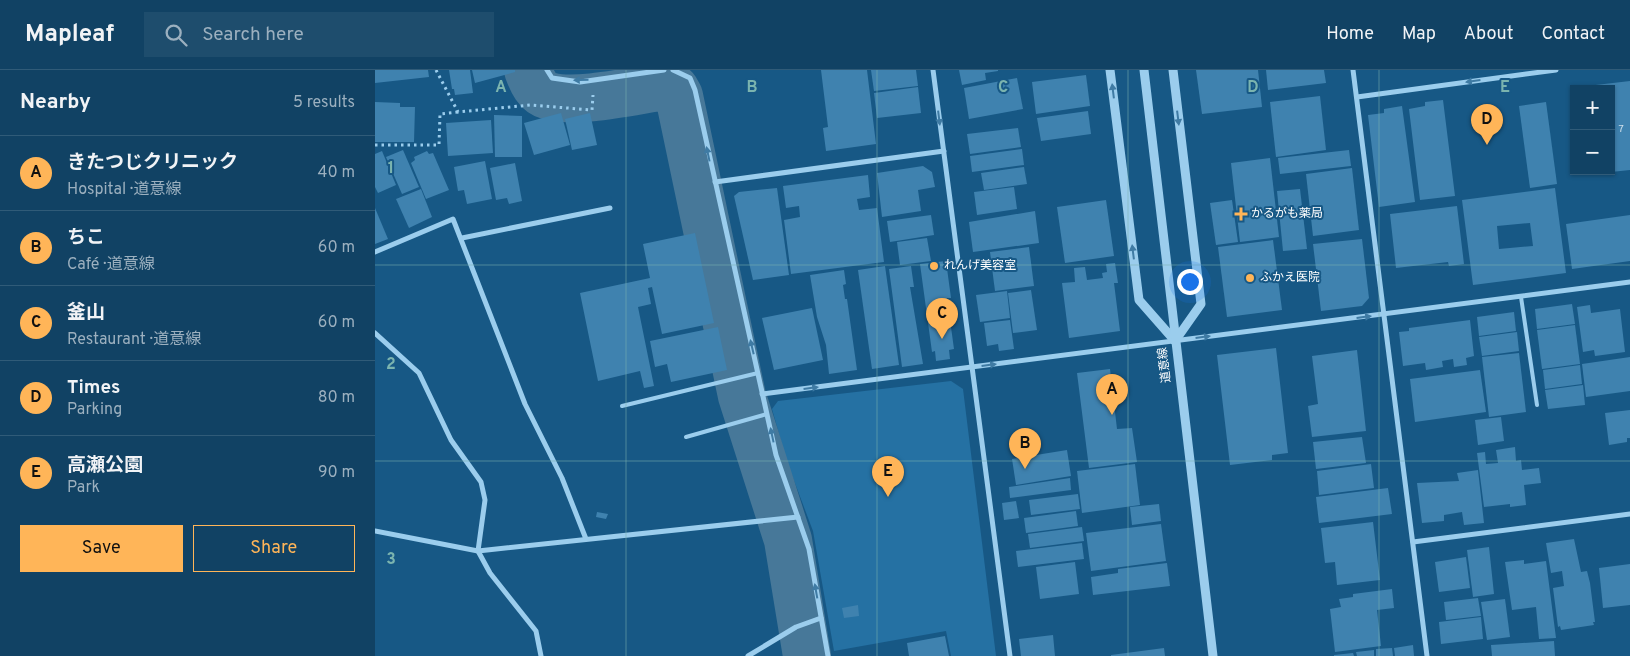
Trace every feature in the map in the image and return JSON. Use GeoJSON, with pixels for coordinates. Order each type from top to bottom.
{"type":"FeatureCollection","features":[{"type":"Feature","properties":{"kind":"street"},"geometry":{"type":"LineString","coordinates":[[547,70],[552,78],[580,82],[663,70]]}},
{"type":"Feature","properties":{"kind":"street"},"geometry":{"type":"LineString","coordinates":[[673,70],[691,78],[776,455],[795,517],[809,548],[828,656]]}},
{"type":"Feature","properties":{"kind":"street"},"geometry":{"type":"LineString","coordinates":[[933,70],[1010,656]]}},
{"type":"Feature","properties":{"kind":"street"},"geometry":{"type":"LineString","coordinates":[[1110,70],[1139,300],[1175,341]]}},
{"type":"Feature","properties":{"kind":"street","name":"道意線"},"geometry":{"type":"LineString","coordinates":[[1144,70],[1167,246],[1175,341],[1213,656]]}},
{"type":"Feature","properties":{"kind":"street"},"geometry":{"type":"LineString","coordinates":[[1173,70],[1201,304],[1175,341]]}},
{"type":"Feature","properties":{"kind":"street"},"geometry":{"type":"LineString","coordinates":[[1353,70],[1427,656]]}},
{"type":"Feature","properties":{"kind":"street"},"geometry":{"type":"LineString","coordinates":[[1357,97],[1556,70]]}},
{"type":"Feature","properties":{"kind":"street"},"geometry":{"type":"LineString","coordinates":[[715,182],[943,151]]}},
{"type":"Feature","properties":{"kind":"street"},"geometry":{"type":"LineString","coordinates":[[462,238],[610,208]]}},
{"type":"Feature","properties":{"kind":"street"},"geometry":{"type":"LineString","coordinates":[[375,252],[453,219],[525,404],[562,478],[586,539]]}},
{"type":"Feature","properties":{"kind":"street"},"geometry":{"type":"LineString","coordinates":[[763,394],[1630,282]]}},
{"type":"Feature","properties":{"kind":"street"},"geometry":{"type":"LineString","coordinates":[[375,333],[419,373],[451,440],[481,482],[485,500],[477,551],[490,573],[535,631],[541,656]]}},
{"type":"Feature","properties":{"kind":"street"},"geometry":{"type":"LineString","coordinates":[[1413,542],[1630,514]]}},
{"type":"Feature","properties":{"kind":"street"},"geometry":{"type":"LineString","coordinates":[[375,531],[477,551],[795,517]]}},
{"type":"Feature","properties":{"kind":"street"},"geometry":{"type":"LineString","coordinates":[[748,656],[796,628],[821,618]]}},
{"type":"Feature","properties":{"kind":"lane"},"geometry":{"type":"LineString","coordinates":[[1521,296],[1537,405]]}},
{"type":"Feature","properties":{"kind":"lane"},"geometry":{"type":"LineString","coordinates":[[622,406],[730,378],[758,373]]}},
{"type":"Feature","properties":{"kind":"lane"},"geometry":{"type":"LineString","coordinates":[[686,437],[767,414]]}},
{"type":"Feature","properties":{"kind":"path"},"geometry":{"type":"LineString","coordinates":[[436,70],[458,112]]}},
{"type":"Feature","properties":{"kind":"path"},"geometry":{"type":"LineString","coordinates":[[375,145],[439,145],[440,114],[530,105],[592,110],[593,104]]}},
{"type":"Feature","properties":{"kind":"shaded area"},"geometry":{"type":"Polygon","coordinates":[[[951,381],[963,389],[996,656],[951,656],[946,631],[834,651],[813,531],[787,462],[772,409],[778,401],[951,381]]]}},
{"type":"Feature","properties":{"kind":"building"},"geometry":{"type":"Polygon","coordinates":[[[375,70],[428,70],[429,77],[375,83],[375,70]]]}},
{"type":"Feature","properties":{"kind":"building"},"geometry":{"type":"Polygon","coordinates":[[[449,70],[470,70],[473,93],[455,95],[454,89],[452,89],[449,70]]]}},
{"type":"Feature","properties":{"kind":"building"},"geometry":{"type":"Polygon","coordinates":[[[472,70],[515,70],[515,72],[475,83],[472,70]]]}},
{"type":"Feature","properties":{"kind":"building"},"geometry":{"type":"Polygon","coordinates":[[[821,70],[867,70],[876,144],[826,151],[823,128],[828,127],[821,70]]]}},
{"type":"Feature","properties":{"kind":"building"},"geometry":{"type":"Polygon","coordinates":[[[871,70],[916,70],[918,86],[874,91],[871,70]]]}},
{"type":"Feature","properties":{"kind":"building"},"geometry":{"type":"Polygon","coordinates":[[[959,70],[998,71],[985,73],[986,80],[962,85],[959,70]]]}},
{"type":"Feature","properties":{"kind":"building"},"geometry":{"type":"Polygon","coordinates":[[[1196,70],[1258,70],[1262,107],[1202,114],[1196,70]]]}},
{"type":"Feature","properties":{"kind":"building"},"geometry":{"type":"Polygon","coordinates":[[[1266,70],[1324,70],[1326,83],[1268,90],[1266,70]]]}},
{"type":"Feature","properties":{"kind":"building"},"geometry":{"type":"Polygon","coordinates":[[[1086,75],[1090,106],[1036,114],[1032,82],[1086,75]]]}},
{"type":"Feature","properties":{"kind":"building"},"geometry":{"type":"Polygon","coordinates":[[[1017,78],[1023,109],[969,119],[964,88],[1017,78]]]}},
{"type":"Feature","properties":{"kind":"building"},"geometry":{"type":"Polygon","coordinates":[[[1630,81],[1630,170],[1615,172],[1615,85],[1596,85],[1630,81]]]}},
{"type":"Feature","properties":{"kind":"building"},"geometry":{"type":"Polygon","coordinates":[[[918,87],[921,113],[877,118],[874,93],[918,87]]]}},
{"type":"Feature","properties":{"kind":"building"},"geometry":{"type":"Polygon","coordinates":[[[1320,96],[1326,150],[1276,157],[1270,102],[1320,96]]]}},
{"type":"Feature","properties":{"kind":"building"},"geometry":{"type":"Polygon","coordinates":[[[1443,100],[1455,196],[1420,200],[1409,109],[1425,106],[1425,102],[1443,100]]]}},
{"type":"Feature","properties":{"kind":"building"},"geometry":{"type":"Polygon","coordinates":[[[375,102],[400,103],[400,107],[415,107],[414,142],[375,142],[375,102]]]}},
{"type":"Feature","properties":{"kind":"building"},"geometry":{"type":"Polygon","coordinates":[[[1546,102],[1557,184],[1530,188],[1519,106],[1546,102]]]}},
{"type":"Feature","properties":{"kind":"building"},"geometry":{"type":"Polygon","coordinates":[[[1402,106],[1415,202],[1379,207],[1368,115],[1384,113],[1384,109],[1402,106]]]}},
{"type":"Feature","properties":{"kind":"building"},"geometry":{"type":"Polygon","coordinates":[[[1088,111],[1091,134],[1041,141],[1037,118],[1088,111]]]}},
{"type":"Feature","properties":{"kind":"building"},"geometry":{"type":"Polygon","coordinates":[[[561,113],[570,145],[534,155],[524,123],[561,113]]]}},
{"type":"Feature","properties":{"kind":"building"},"geometry":{"type":"Polygon","coordinates":[[[590,113],[597,145],[572,150],[565,119],[590,113]]]}},
{"type":"Feature","properties":{"kind":"building"},"geometry":{"type":"Polygon","coordinates":[[[494,115],[522,116],[522,157],[495,157],[494,115]]]}},
{"type":"Feature","properties":{"kind":"building"},"geometry":{"type":"Polygon","coordinates":[[[491,120],[493,153],[448,156],[446,123],[491,120]]]}},
{"type":"Feature","properties":{"kind":"building"},"geometry":{"type":"Polygon","coordinates":[[[1018,128],[1021,147],[970,154],[967,134],[1018,128]]]}},
{"type":"Feature","properties":{"kind":"building"},"geometry":{"type":"Polygon","coordinates":[[[1022,149],[1024,165],[972,172],[970,156],[1022,149]]]}},
{"type":"Feature","properties":{"kind":"building"},"geometry":{"type":"Polygon","coordinates":[[[403,150],[419,187],[402,194],[386,157],[403,150]]]}},
{"type":"Feature","properties":{"kind":"building"},"geometry":{"type":"Polygon","coordinates":[[[1349,150],[1351,166],[1280,174],[1278,158],[1349,150]]]}},
{"type":"Feature","properties":{"kind":"building"},"geometry":{"type":"Polygon","coordinates":[[[382,151],[396,185],[378,193],[375,187],[375,154],[382,151]]]}},
{"type":"Feature","properties":{"kind":"building"},"geometry":{"type":"Polygon","coordinates":[[[427,151],[429,154],[433,153],[449,190],[426,199],[411,163],[415,160],[414,157],[427,151]]]}},
{"type":"Feature","properties":{"kind":"building"},"geometry":{"type":"Polygon","coordinates":[[[1270,158],[1279,237],[1240,242],[1231,163],[1270,158]]]}},
{"type":"Feature","properties":{"kind":"building"},"geometry":{"type":"Polygon","coordinates":[[[485,161],[492,199],[467,204],[464,190],[458,191],[454,167],[485,161]]]}},
{"type":"Feature","properties":{"kind":"building"},"geometry":{"type":"Polygon","coordinates":[[[515,163],[522,201],[509,204],[507,198],[496,200],[490,168],[515,163]]]}},
{"type":"Feature","properties":{"kind":"building"},"geometry":{"type":"Polygon","coordinates":[[[923,166],[932,172],[935,187],[918,190],[921,211],[882,217],[877,173],[923,166]]]}},
{"type":"Feature","properties":{"kind":"building"},"geometry":{"type":"Polygon","coordinates":[[[1024,167],[1027,184],[984,190],[981,173],[1024,167]]]}},
{"type":"Feature","properties":{"kind":"building"},"geometry":{"type":"Polygon","coordinates":[[[1352,168],[1359,230],[1313,236],[1306,174],[1352,168]]]}},
{"type":"Feature","properties":{"kind":"building"},"geometry":{"type":"Polygon","coordinates":[[[868,175],[870,197],[857,199],[859,210],[877,208],[884,262],[791,274],[784,220],[800,217],[799,206],[786,208],[783,186],[868,175]]]}},
{"type":"Feature","properties":{"kind":"building"},"geometry":{"type":"Polygon","coordinates":[[[1014,187],[1017,209],[977,215],[974,192],[1014,187]]]}},
{"type":"Feature","properties":{"kind":"building"},"geometry":{"type":"Polygon","coordinates":[[[777,188],[789,275],[753,280],[734,196],[739,192],[777,188]]]}},
{"type":"Feature","properties":{"kind":"building"},"geometry":{"type":"Polygon","coordinates":[[[1555,188],[1566,273],[1473,285],[1462,200],[1555,188]],[[1530,223],[1497,226],[1499,249],[1533,246],[1530,223]]]}},
{"type":"Feature","properties":{"kind":"building"},"geometry":{"type":"Polygon","coordinates":[[[421,189],[432,217],[409,228],[396,199],[421,189]]]}},
{"type":"Feature","properties":{"kind":"building"},"geometry":{"type":"Polygon","coordinates":[[[1300,189],[1307,249],[1283,251],[1277,191],[1300,189]]]}},
{"type":"Feature","properties":{"kind":"building"},"geometry":{"type":"Polygon","coordinates":[[[1106,200],[1114,256],[1065,263],[1057,207],[1106,200]]]}},
{"type":"Feature","properties":{"kind":"building"},"geometry":{"type":"Polygon","coordinates":[[[1232,200],[1238,242],[1216,245],[1210,203],[1232,200]]]}},
{"type":"Feature","properties":{"kind":"building"},"geometry":{"type":"Polygon","coordinates":[[[1457,206],[1464,264],[1449,266],[1448,262],[1396,268],[1390,214],[1457,206]]]}},
{"type":"Feature","properties":{"kind":"building"},"geometry":{"type":"Polygon","coordinates":[[[375,208],[388,239],[375,244],[375,208]]]}},
{"type":"Feature","properties":{"kind":"building"},"geometry":{"type":"Polygon","coordinates":[[[1035,211],[1039,243],[973,252],[969,222],[1035,211]]]}},
{"type":"Feature","properties":{"kind":"building"},"geometry":{"type":"Polygon","coordinates":[[[931,215],[934,235],[890,242],[887,221],[931,215]]]}},
{"type":"Feature","properties":{"kind":"building"},"geometry":{"type":"Polygon","coordinates":[[[1630,215],[1630,261],[1572,269],[1566,224],[1630,215]]]}},
{"type":"Feature","properties":{"kind":"building"},"geometry":{"type":"Polygon","coordinates":[[[695,233],[714,323],[662,334],[652,287],[648,288],[651,304],[638,307],[654,386],[644,388],[640,371],[598,381],[580,293],[650,278],[643,244],[695,233]]]}},
{"type":"Feature","properties":{"kind":"building"},"geometry":{"type":"Polygon","coordinates":[[[927,238],[931,261],[900,265],[897,242],[927,238]]]}},
{"type":"Feature","properties":{"kind":"building"},"geometry":{"type":"Polygon","coordinates":[[[1362,239],[1369,298],[1362,306],[1321,311],[1313,244],[1362,239]]]}},
{"type":"Feature","properties":{"kind":"building","name":"ふかえ医院"},"geometry":{"type":"Polygon","coordinates":[[[1273,240],[1282,310],[1227,317],[1218,247],[1273,240]]]}},
{"type":"Feature","properties":{"kind":"building"},"geometry":{"type":"Polygon","coordinates":[[[1029,247],[1034,286],[995,291],[990,252],[1029,247]]]}},
{"type":"Feature","properties":{"kind":"building"},"geometry":{"type":"Polygon","coordinates":[[[946,261],[951,298],[947,298],[954,349],[949,350],[950,359],[936,361],[935,351],[932,352],[920,264],[946,261]]]}},
{"type":"Feature","properties":{"kind":"building"},"geometry":{"type":"Polygon","coordinates":[[[1115,263],[1118,283],[1114,283],[1120,331],[1069,338],[1062,283],[1075,282],[1074,268],[1085,267],[1087,280],[1103,278],[1102,273],[1107,272],[1106,264],[1115,263]]]}},
{"type":"Feature","properties":{"kind":"building"},"geometry":{"type":"Polygon","coordinates":[[[885,266],[899,365],[872,369],[858,270],[885,266]]]}},
{"type":"Feature","properties":{"kind":"building"},"geometry":{"type":"Polygon","coordinates":[[[911,266],[914,287],[910,287],[923,364],[902,367],[889,269],[911,266]]]}},
{"type":"Feature","properties":{"kind":"building"},"geometry":{"type":"Polygon","coordinates":[[[844,270],[846,284],[843,285],[845,299],[847,299],[857,370],[829,374],[826,345],[817,317],[810,275],[844,270]]]}},
{"type":"Feature","properties":{"kind":"building"},"geometry":{"type":"Polygon","coordinates":[[[1031,290],[1037,330],[1013,333],[1008,293],[1031,290]]]}},
{"type":"Feature","properties":{"kind":"building"},"geometry":{"type":"Polygon","coordinates":[[[1007,291],[1010,318],[980,322],[976,295],[1007,291]]]}},
{"type":"Feature","properties":{"kind":"building"},"geometry":{"type":"Polygon","coordinates":[[[1572,304],[1575,324],[1537,329],[1535,309],[1572,304]]]}},
{"type":"Feature","properties":{"kind":"building"},"geometry":{"type":"Polygon","coordinates":[[[1590,305],[1591,313],[1620,309],[1625,352],[1595,356],[1594,350],[1583,352],[1577,307],[1590,305]]]}},
{"type":"Feature","properties":{"kind":"building"},"geometry":{"type":"Polygon","coordinates":[[[812,308],[823,360],[774,370],[762,318],[812,308]]]}},
{"type":"Feature","properties":{"kind":"building"},"geometry":{"type":"Polygon","coordinates":[[[1514,312],[1516,331],[1479,336],[1477,317],[1514,312]]]}},
{"type":"Feature","properties":{"kind":"building"},"geometry":{"type":"Polygon","coordinates":[[[1010,320],[1014,349],[999,351],[998,344],[987,346],[984,323],[1010,320]]]}},
{"type":"Feature","properties":{"kind":"building"},"geometry":{"type":"Polygon","coordinates":[[[1470,320],[1474,356],[1466,358],[1467,365],[1454,367],[1453,359],[1442,361],[1443,367],[1426,370],[1425,363],[1403,366],[1399,332],[1409,331],[1409,328],[1470,320]]]}},
{"type":"Feature","properties":{"kind":"building"},"geometry":{"type":"Polygon","coordinates":[[[1575,325],[1580,364],[1542,369],[1537,330],[1575,325]]]}},
{"type":"Feature","properties":{"kind":"building"},"geometry":{"type":"Polygon","coordinates":[[[718,327],[727,370],[671,382],[667,364],[655,367],[650,341],[718,327]]]}},
{"type":"Feature","properties":{"kind":"building"},"geometry":{"type":"Polygon","coordinates":[[[1517,332],[1519,351],[1482,356],[1479,337],[1517,332]]]}},
{"type":"Feature","properties":{"kind":"building"},"geometry":{"type":"Polygon","coordinates":[[[1276,348],[1288,453],[1272,455],[1272,460],[1230,465],[1217,355],[1276,348]]]}},
{"type":"Feature","properties":{"kind":"building"},"geometry":{"type":"Polygon","coordinates":[[[1357,350],[1366,431],[1312,437],[1308,406],[1318,404],[1312,356],[1357,350]]]}},
{"type":"Feature","properties":{"kind":"building"},"geometry":{"type":"Polygon","coordinates":[[[1519,353],[1526,412],[1489,417],[1482,357],[1519,353]]]}},
{"type":"Feature","properties":{"kind":"building"},"geometry":{"type":"Polygon","coordinates":[[[1630,357],[1630,391],[1586,397],[1582,364],[1630,357]]]}},
{"type":"Feature","properties":{"kind":"building"},"geometry":{"type":"Polygon","coordinates":[[[1580,365],[1582,384],[1545,389],[1543,370],[1580,365]]]}},
{"type":"Feature","properties":{"kind":"building"},"geometry":{"type":"Polygon","coordinates":[[[1110,369],[1117,429],[1132,428],[1137,462],[1089,468],[1077,373],[1110,369]]]}},
{"type":"Feature","properties":{"kind":"building"},"geometry":{"type":"Polygon","coordinates":[[[1480,370],[1486,412],[1415,422],[1410,379],[1480,370]]]}},
{"type":"Feature","properties":{"kind":"building"},"geometry":{"type":"Polygon","coordinates":[[[1583,385],[1585,405],[1548,409],[1545,390],[1583,385]]]}},
{"type":"Feature","properties":{"kind":"building"},"geometry":{"type":"Polygon","coordinates":[[[1630,410],[1630,438],[1627,438],[1627,442],[1609,445],[1605,413],[1630,410]]]}},
{"type":"Feature","properties":{"kind":"building"},"geometry":{"type":"Polygon","coordinates":[[[1501,417],[1504,441],[1478,445],[1475,420],[1501,417]]]}},
{"type":"Feature","properties":{"kind":"building"},"geometry":{"type":"Polygon","coordinates":[[[1362,437],[1366,463],[1316,469],[1313,442],[1362,437]]]}},
{"type":"Feature","properties":{"kind":"building"},"geometry":{"type":"Polygon","coordinates":[[[1515,447],[1516,461],[1521,460],[1522,470],[1539,468],[1541,483],[1524,485],[1526,505],[1510,507],[1510,504],[1484,507],[1477,453],[1485,452],[1486,464],[1498,463],[1496,450],[1515,447]]]}},
{"type":"Feature","properties":{"kind":"building"},"geometry":{"type":"Polygon","coordinates":[[[1067,450],[1071,476],[1016,485],[1012,459],[1067,450]]]}},
{"type":"Feature","properties":{"kind":"building"},"geometry":{"type":"Polygon","coordinates":[[[1135,464],[1140,505],[1082,513],[1077,471],[1135,464]]]}},
{"type":"Feature","properties":{"kind":"building"},"geometry":{"type":"Polygon","coordinates":[[[1371,464],[1374,488],[1319,495],[1317,471],[1371,464]]]}},
{"type":"Feature","properties":{"kind":"building"},"geometry":{"type":"Polygon","coordinates":[[[1478,470],[1484,523],[1464,525],[1462,512],[1444,515],[1444,521],[1422,523],[1417,483],[1459,481],[1457,473],[1478,470]]]}},
{"type":"Feature","properties":{"kind":"building"},"geometry":{"type":"Polygon","coordinates":[[[1070,478],[1071,490],[1010,498],[1009,487],[1070,478]]]}},
{"type":"Feature","properties":{"kind":"building"},"geometry":{"type":"Polygon","coordinates":[[[1388,488],[1392,514],[1319,523],[1316,497],[1388,488]]]}},
{"type":"Feature","properties":{"kind":"building"},"geometry":{"type":"Polygon","coordinates":[[[1078,494],[1080,509],[1031,515],[1029,500],[1078,494]]]}},
{"type":"Feature","properties":{"kind":"building"},"geometry":{"type":"Polygon","coordinates":[[[1016,501],[1019,518],[1004,520],[1002,503],[1016,501]]]}},
{"type":"Feature","properties":{"kind":"building"},"geometry":{"type":"Polygon","coordinates":[[[1159,504],[1161,521],[1132,525],[1130,507],[1159,504]]]}},
{"type":"Feature","properties":{"kind":"building"},"geometry":{"type":"Polygon","coordinates":[[[1076,511],[1078,526],[1026,533],[1024,518],[1076,511]]]}},
{"type":"Feature","properties":{"kind":"building"},"geometry":{"type":"Polygon","coordinates":[[[597,512],[608,514],[606,519],[596,517],[597,512]]]}},
{"type":"Feature","properties":{"kind":"building"},"geometry":{"type":"Polygon","coordinates":[[[1373,522],[1380,580],[1337,585],[1335,562],[1325,563],[1321,528],[1373,522]]]}},
{"type":"Feature","properties":{"kind":"building"},"geometry":{"type":"Polygon","coordinates":[[[1161,524],[1166,561],[1091,571],[1086,533],[1161,524]]]}},
{"type":"Feature","properties":{"kind":"building"},"geometry":{"type":"Polygon","coordinates":[[[1082,527],[1084,541],[1030,548],[1028,534],[1082,527]]]}},
{"type":"Feature","properties":{"kind":"building"},"geometry":{"type":"Polygon","coordinates":[[[1574,539],[1581,572],[1587,571],[1595,622],[1593,622],[1594,625],[1561,630],[1560,626],[1558,627],[1553,588],[1564,586],[1562,571],[1551,573],[1546,543],[1574,539]]]}},
{"type":"Feature","properties":{"kind":"building"},"geometry":{"type":"Polygon","coordinates":[[[1082,543],[1084,559],[1018,567],[1016,551],[1082,543]]]}},
{"type":"Feature","properties":{"kind":"building"},"geometry":{"type":"Polygon","coordinates":[[[1489,547],[1494,594],[1473,597],[1467,550],[1489,547]]]}},
{"type":"Feature","properties":{"kind":"building"},"geometry":{"type":"Polygon","coordinates":[[[1466,557],[1470,588],[1439,592],[1435,562],[1466,557]]]}},
{"type":"Feature","properties":{"kind":"building"},"geometry":{"type":"Polygon","coordinates":[[[1524,560],[1524,564],[1546,561],[1556,638],[1539,639],[1536,607],[1512,610],[1505,562],[1524,560]]]}},
{"type":"Feature","properties":{"kind":"building"},"geometry":{"type":"Polygon","coordinates":[[[1075,562],[1079,594],[1040,599],[1036,567],[1075,562]]]}},
{"type":"Feature","properties":{"kind":"building"},"geometry":{"type":"Polygon","coordinates":[[[1167,563],[1170,586],[1093,595],[1091,577],[1118,573],[1118,569],[1167,563]]]}},
{"type":"Feature","properties":{"kind":"building"},"geometry":{"type":"Polygon","coordinates":[[[1630,564],[1630,605],[1603,608],[1599,568],[1630,564]]]}},
{"type":"Feature","properties":{"kind":"building"},"geometry":{"type":"Polygon","coordinates":[[[1392,589],[1394,608],[1377,610],[1381,646],[1335,652],[1330,609],[1341,607],[1339,599],[1353,597],[1353,594],[1392,589]]]}},
{"type":"Feature","properties":{"kind":"building"},"geometry":{"type":"Polygon","coordinates":[[[1478,598],[1481,616],[1446,620],[1444,602],[1478,598]]]}},
{"type":"Feature","properties":{"kind":"building"},"geometry":{"type":"Polygon","coordinates":[[[1505,599],[1510,637],[1487,640],[1481,602],[1505,599]]]}},
{"type":"Feature","properties":{"kind":"building"},"geometry":{"type":"Polygon","coordinates":[[[858,605],[859,616],[844,618],[842,608],[858,605]]]}},
{"type":"Feature","properties":{"kind":"building"},"geometry":{"type":"Polygon","coordinates":[[[1481,617],[1483,639],[1441,644],[1439,622],[1481,617]]]}},
{"type":"Feature","properties":{"kind":"building"},"geometry":{"type":"Polygon","coordinates":[[[1053,635],[1055,656],[1021,656],[1019,639],[1053,635]]]}},
{"type":"Feature","properties":{"kind":"building"},"geometry":{"type":"Polygon","coordinates":[[[945,636],[949,656],[909,656],[907,643],[945,636]]]}},
{"type":"Feature","properties":{"kind":"building"},"geometry":{"type":"Polygon","coordinates":[[[1554,641],[1555,656],[1492,656],[1491,645],[1554,641]]]}},
{"type":"Feature","properties":{"kind":"building"},"geometry":{"type":"Polygon","coordinates":[[[1413,645],[1414,656],[1395,656],[1394,648],[1413,645]]]}},
{"type":"Feature","properties":{"kind":"building"},"geometry":{"type":"Polygon","coordinates":[[[1164,648],[1165,656],[1111,656],[1111,655],[1164,648]]]}},
{"type":"Feature","properties":{"kind":"building"},"geometry":{"type":"Polygon","coordinates":[[[1392,648],[1393,656],[1376,656],[1376,649],[1392,648]]]}},
{"type":"Feature","properties":{"kind":"building"},"geometry":{"type":"Polygon","coordinates":[[[1374,650],[1374,656],[1357,656],[1356,652],[1374,650]]]}},
{"type":"Feature","properties":{"kind":"building"},"geometry":{"type":"Polygon","coordinates":[[[1353,653],[1354,656],[1334,656],[1334,655],[1353,653]]]}},
{"type":"Feature","properties":{"kind":"waterway"},"geometry":{"type":"LineString","coordinates":[[528,70],[538,89],[549,96],[561,98],[590,97],[666,86],[675,89],[679,96],[742,396],[788,540],[807,656]]}},
{"type":"Feature","properties":{"kind":"place","name":"Times"},"geometry":{"type":"Point","coordinates":[1487,145]}},
{"type":"Feature","properties":{"kind":"place","name":"かるがも薬局"},"geometry":{"type":"Point","coordinates":[1241,214]}},
{"type":"Feature","properties":{"kind":"place","name":"れんげ美容室"},"geometry":{"type":"Point","coordinates":[934,266]}},
{"type":"Feature","properties":{"kind":"place","name":"ふかえ医院"},"geometry":{"type":"Point","coordinates":[1250,278]}},
{"type":"Feature","properties":{"kind":"place","name":"釜山"},"geometry":{"type":"Point","coordinates":[942,339]}},
{"type":"Feature","properties":{"kind":"place","name":"きたつじクリニック"},"geometry":{"type":"Point","coordinates":[1112,415]}},
{"type":"Feature","properties":{"kind":"place","name":"ちこ"},"geometry":{"type":"Point","coordinates":[1025,469]}},
{"type":"Feature","properties":{"kind":"place","name":"高瀬公園"},"geometry":{"type":"Point","coordinates":[888,497]}}]}
